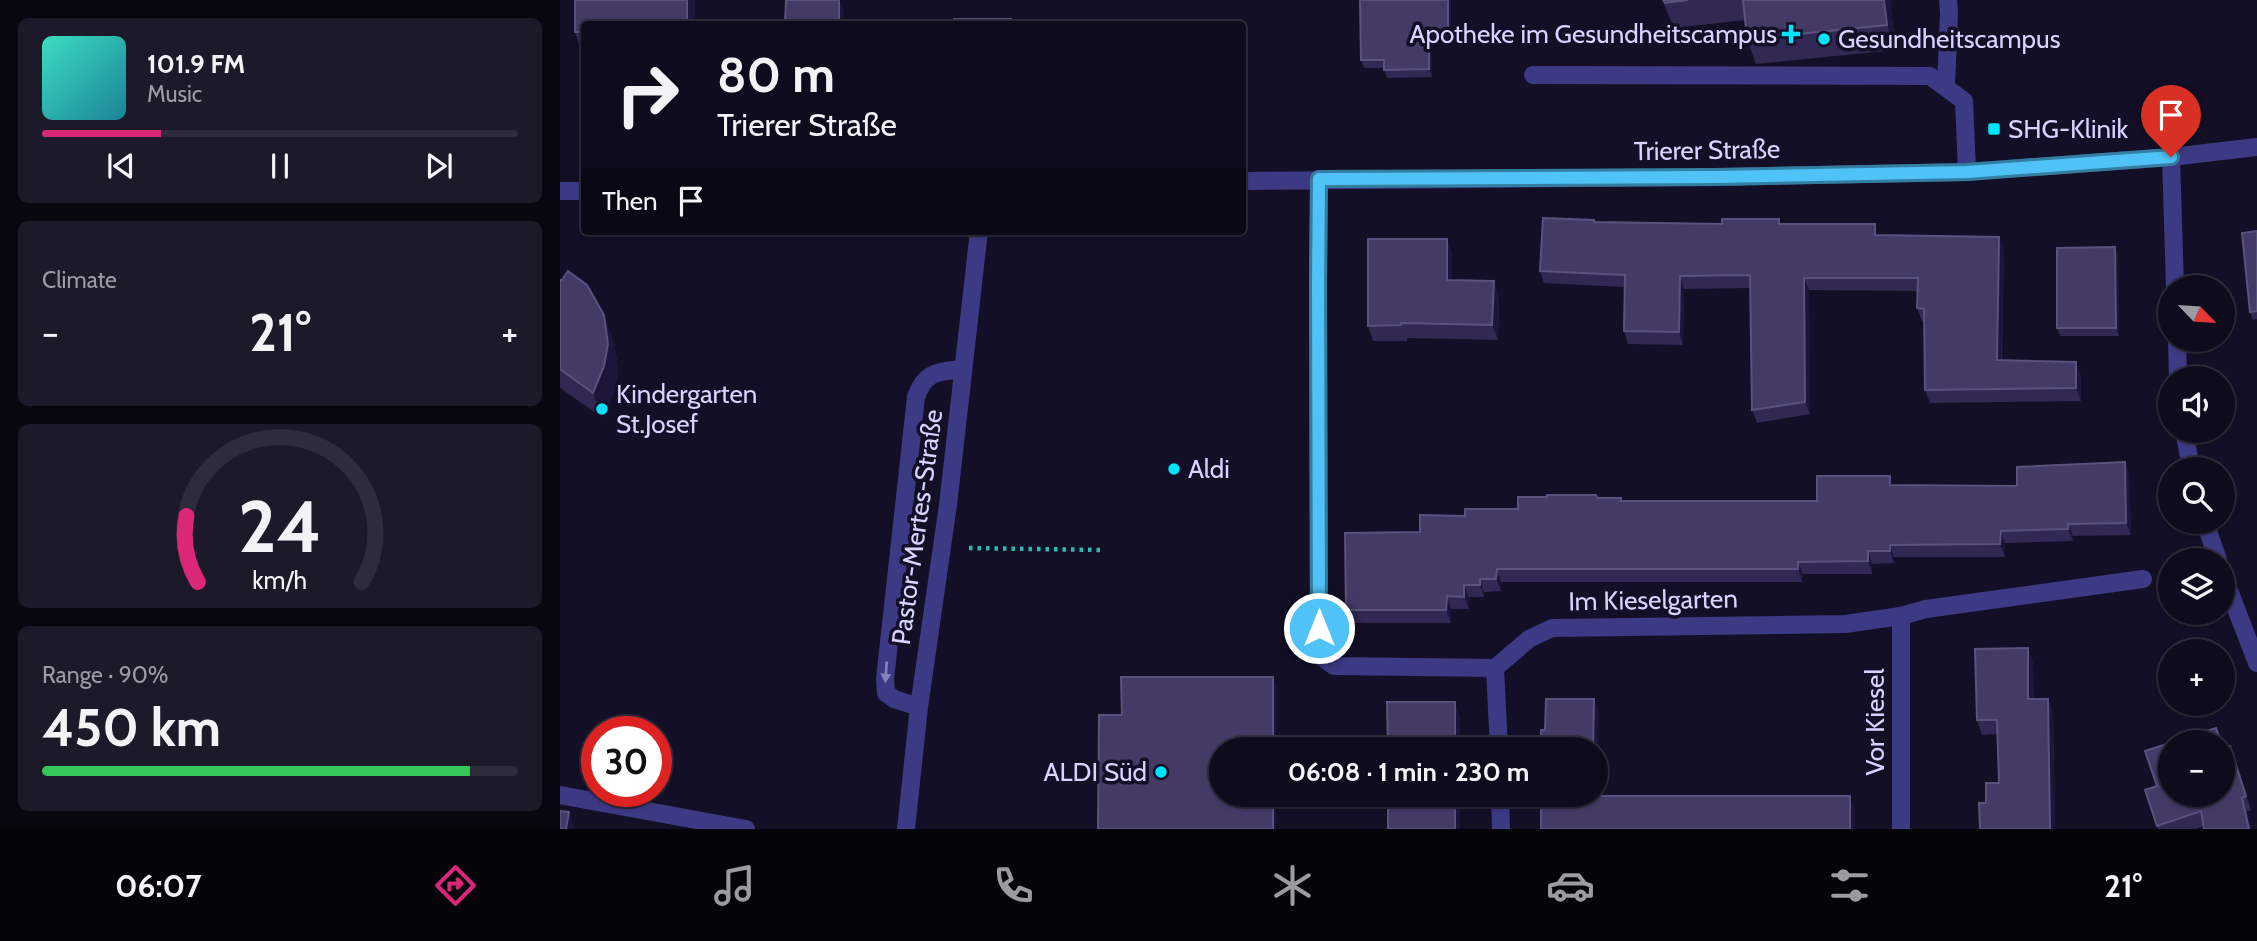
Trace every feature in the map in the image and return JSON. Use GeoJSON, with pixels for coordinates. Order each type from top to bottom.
{"type":"FeatureCollection","features":[{"type":"Feature","properties":{"kind":"street"},"geometry":{"type":"LineString","coordinates":[[1946,86],[1948,0]]}},
{"type":"Feature","properties":{"kind":"street"},"geometry":{"type":"LineString","coordinates":[[1533,75],[1930,76],[1964,101],[1967,172]]}},
{"type":"Feature","properties":{"kind":"street","name":"Trierer Straße"},"geometry":{"type":"LineString","coordinates":[[1246,181],[1967,172],[2171,157],[2257,147]]}},
{"type":"Feature","properties":{"kind":"street"},"geometry":{"type":"LineString","coordinates":[[2171,157],[2175,275]]}},
{"type":"Feature","properties":{"kind":"street"},"geometry":{"type":"LineString","coordinates":[[1319,179],[1319,655],[1334,666],[1495,668],[1498,737]]}},
{"type":"Feature","properties":{"kind":"street"},"geometry":{"type":"LineString","coordinates":[[560,191],[581,191]]}},
{"type":"Feature","properties":{"kind":"street","name":"Pastor-Mertes-Straße"},"geometry":{"type":"LineString","coordinates":[[906,829],[979,235]]}},
{"type":"Feature","properties":{"kind":"street"},"geometry":{"type":"LineString","coordinates":[[919,707],[894,699],[886,693],[885,680],[916,397],[921,383],[934,373],[963,369]]}},
{"type":"Feature","properties":{"kind":"street","name":"Im Kieselgarten"},"geometry":{"type":"LineString","coordinates":[[1495,668],[1529,639],[1552,628],[1845,624],[1900,616],[1926,609],[2143,579]]}},
{"type":"Feature","properties":{"kind":"street"},"geometry":{"type":"LineString","coordinates":[[2235,606],[2257,663]]}},
{"type":"Feature","properties":{"kind":"street","name":"Vor Kiesel"},"geometry":{"type":"LineString","coordinates":[[1900,616],[1901,829]]}},
{"type":"Feature","properties":{"kind":"street"},"geometry":{"type":"LineString","coordinates":[[560,795],[746,829]]}},
{"type":"Feature","properties":{"kind":"street"},"geometry":{"type":"LineString","coordinates":[[1500,807],[1501,829]]}},
{"type":"Feature","properties":{"kind":"path"},"geometry":{"type":"LineString","coordinates":[[942,550],[1101,550]]}},
{"type":"Feature","properties":{"kind":"building"},"geometry":{"type":"Polygon","coordinates":[[[575,0],[687,0],[687,21],[581,21],[581,32],[575,32],[575,0]]]}},
{"type":"Feature","properties":{"kind":"building"},"geometry":{"type":"Polygon","coordinates":[[[786,0],[839,0],[839,21],[785,21],[786,0]]]}},
{"type":"Feature","properties":{"kind":"building"},"geometry":{"type":"Polygon","coordinates":[[[1360,0],[1448,0],[1448,30],[1429,30],[1429,69],[1384,70],[1384,60],[1361,60],[1360,0]]]}},
{"type":"Feature","properties":{"kind":"building"},"geometry":{"type":"Polygon","coordinates":[[[1663,0],[1688,0],[1665,3],[1663,0]]]}},
{"type":"Feature","properties":{"kind":"building"},"geometry":{"type":"Polygon","coordinates":[[[1743,0],[1884,0],[1887,25],[1747,39],[1743,0]]]}},
{"type":"Feature","properties":{"kind":"building"},"geometry":{"type":"Polygon","coordinates":[[[954,19],[1011,19],[1011,21],[954,19]]]}},
{"type":"Feature","properties":{"kind":"building"},"geometry":{"type":"Polygon","coordinates":[[[1543,218],[1594,222],[1722,224],[1722,219],[1779,219],[1779,224],[1875,224],[1875,235],[1999,237],[1997,360],[2076,362],[2076,388],[1925,390],[1924,309],[1917,308],[1918,278],[1804,278],[1805,402],[1752,410],[1750,275],[1680,276],[1679,332],[1624,331],[1625,275],[1540,271],[1543,218]]]}},
{"type":"Feature","properties":{"kind":"building"},"geometry":{"type":"Polygon","coordinates":[[[2257,231],[2257,311],[2250,312],[2242,233],[2257,231]]]}},
{"type":"Feature","properties":{"kind":"building"},"geometry":{"type":"Polygon","coordinates":[[[1368,239],[1447,239],[1447,280],[1494,281],[1492,325],[1401,323],[1368,326],[1368,239]]]}},
{"type":"Feature","properties":{"kind":"building"},"geometry":{"type":"Polygon","coordinates":[[[2115,247],[2116,328],[2057,328],[2057,248],[2115,247]]]}},
{"type":"Feature","properties":{"kind":"building"},"geometry":{"type":"Polygon","coordinates":[[[568,271],[587,285],[604,315],[608,344],[604,366],[593,393],[560,369],[560,280],[568,271]]]}},
{"type":"Feature","properties":{"kind":"building"},"geometry":{"type":"Polygon","coordinates":[[[2125,462],[2126,523],[2068,524],[2068,529],[2001,531],[2000,544],[1890,545],[1890,551],[1868,551],[1868,561],[1798,562],[1798,569],[1497,569],[1496,579],[1480,579],[1480,585],[1464,585],[1464,597],[1447,596],[1446,610],[1346,610],[1345,533],[1420,532],[1420,515],[1465,516],[1465,509],[1518,509],[1518,497],[1547,495],[1596,495],[1597,498],[1621,498],[1621,501],[1817,501],[1817,476],[1890,476],[1890,485],[2017,486],[2017,467],[2125,462]]]}},
{"type":"Feature","properties":{"kind":"building"},"geometry":{"type":"Polygon","coordinates":[[[2028,648],[2028,699],[2048,699],[2050,829],[1980,829],[1979,803],[1986,803],[1986,783],[1999,783],[1997,720],[1977,720],[1975,649],[2028,648]]]}},
{"type":"Feature","properties":{"kind":"building","name":"ALDI Süd"},"geometry":{"type":"Polygon","coordinates":[[[1121,677],[1273,677],[1273,737],[1209,737],[1209,807],[1273,807],[1273,829],[1098,829],[1099,715],[1122,715],[1121,677]]]}},
{"type":"Feature","properties":{"kind":"building"},"geometry":{"type":"Polygon","coordinates":[[[1546,699],[1594,699],[1593,737],[1541,737],[1541,730],[1545,730],[1546,699]]]}},
{"type":"Feature","properties":{"kind":"building"},"geometry":{"type":"Polygon","coordinates":[[[1387,702],[1455,702],[1455,737],[1388,737],[1387,702]]]}},
{"type":"Feature","properties":{"kind":"building"},"geometry":{"type":"Polygon","coordinates":[[[2158,747],[2158,807],[2235,807],[2235,762],[2246,796],[2242,798],[2249,829],[2204,829],[2201,811],[2157,826],[2145,790],[2157,786],[2145,751],[2158,747]]]}},
{"type":"Feature","properties":{"kind":"building"},"geometry":{"type":"Polygon","coordinates":[[[1608,796],[1850,796],[1850,829],[1541,829],[1541,807],[1608,807],[1608,796]]]}},
{"type":"Feature","properties":{"kind":"building"},"geometry":{"type":"Polygon","coordinates":[[[1388,807],[1455,807],[1455,829],[1388,829],[1388,807]]]}},
{"type":"Feature","properties":{"kind":"building"},"geometry":{"type":"Polygon","coordinates":[[[560,811],[569,812],[566,829],[560,829],[560,811]]]}},
{"type":"Feature","properties":{"kind":"place","name":"Apotheke im Gesundheitscampus"},"geometry":{"type":"Point","coordinates":[1791,34]}},
{"type":"Feature","properties":{"kind":"place","name":"Gesundheitscampus"},"geometry":{"type":"Point","coordinates":[1824,39]}},
{"type":"Feature","properties":{"kind":"place","name":"SHG-Klinik"},"geometry":{"type":"Point","coordinates":[1994,129]}},
{"type":"Feature","properties":{"kind":"place","name":"Kindergarten St.Josef"},"geometry":{"type":"Point","coordinates":[602,409]}},
{"type":"Feature","properties":{"kind":"place","name":"Aldi"},"geometry":{"type":"Point","coordinates":[1174,469]}},
{"type":"Feature","properties":{"kind":"place","name":"ALDI Süd"},"geometry":{"type":"Point","coordinates":[1161,772]}},
{"type":"Feature","properties":{"kind":"route"},"geometry":{"type":"LineString","coordinates":[[1319,628],[1319,179],[1715,177],[1967,172],[2171,157]]}}]}
